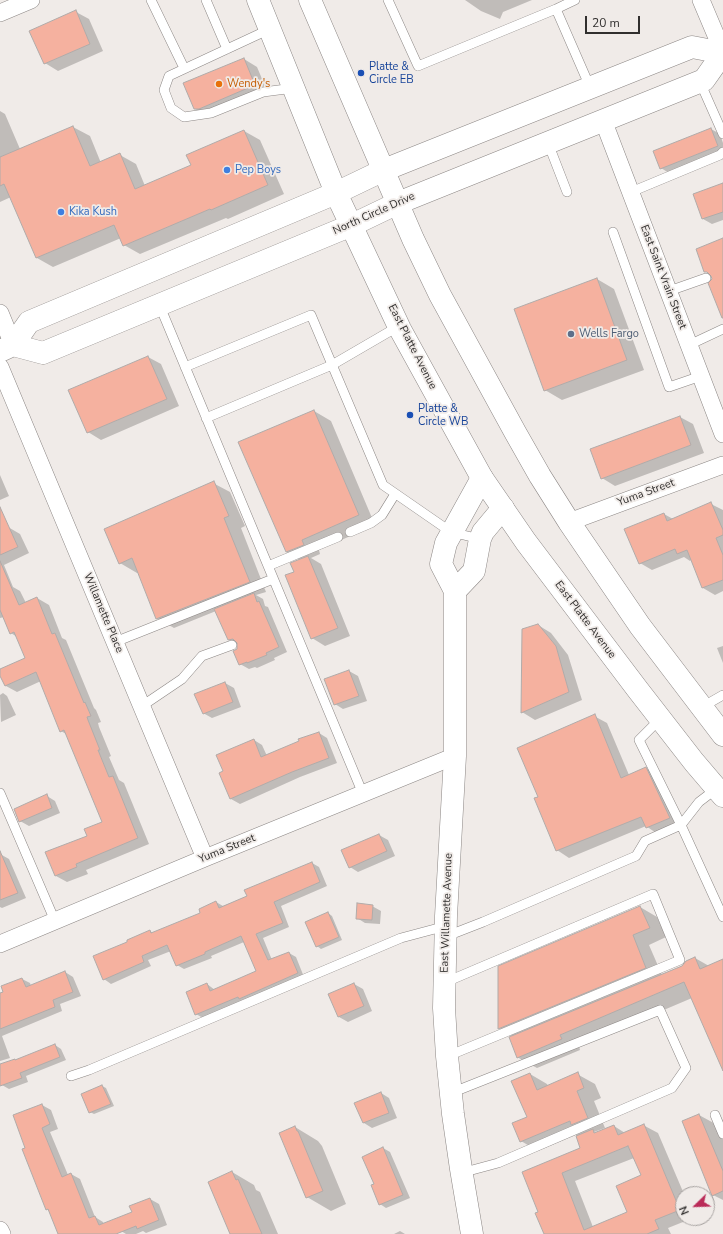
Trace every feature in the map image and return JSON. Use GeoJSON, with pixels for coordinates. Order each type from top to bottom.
{"type":"FeatureCollection","features":[{"type":"Feature","properties":{"kind":"main road","name":"East Platte Avenue"},"geometry":{"type":"LineString","coordinates":[[258,0],[336,193],[399,326],[482,478],[536,554],[660,720],[720,792]]}},
{"type":"Feature","properties":{"kind":"main road"},"geometry":{"type":"LineString","coordinates":[[310,0],[413,239],[440,295],[515,432],[540,476],[569,522],[640,626],[723,735]]}},
{"type":"Feature","properties":{"kind":"main road"},"geometry":{"type":"LineString","coordinates":[[7,348],[29,322],[336,193],[384,170],[692,47],[723,53]]}},
{"type":"Feature","properties":{"kind":"main road","name":"North Circle Drive"},"geometry":{"type":"LineString","coordinates":[[7,348],[43,353],[352,225],[398,203],[700,82],[704,80],[723,53]]}},
{"type":"Feature","properties":{"kind":"main road","name":"East Willamette Avenue"},"geometry":{"type":"LineString","coordinates":[[472,1234],[461,1172],[447,1056],[444,982],[445,931],[455,756],[455,591],[441,564],[446,543],[451,532],[482,478]]}},
{"type":"Feature","properties":{"kind":"main road"},"geometry":{"type":"LineString","coordinates":[[455,591],[474,571],[480,539],[486,526],[503,508]]}},
{"type":"Feature","properties":{"kind":"street"},"geometry":{"type":"LineString","coordinates":[[701,0],[723,53]]}},
{"type":"Feature","properties":{"kind":"street"},"geometry":{"type":"LineString","coordinates":[[0,13],[27,1]]}},
{"type":"Feature","properties":{"kind":"street","name":"East Saint Vrain Street"},"geometry":{"type":"LineString","coordinates":[[604,120],[723,434]]}},
{"type":"Feature","properties":{"kind":"street"},"geometry":{"type":"LineString","coordinates":[[0,314],[7,348]]}},
{"type":"Feature","properties":{"kind":"street","name":"Willamette Place"},"geometry":{"type":"LineString","coordinates":[[0,367],[205,858]]}},
{"type":"Feature","properties":{"kind":"street","name":"Yuma Street"},"geometry":{"type":"LineString","coordinates":[[569,522],[723,465]]}},
{"type":"Feature","properties":{"kind":"street","name":"Yuma Street"},"geometry":{"type":"LineString","coordinates":[[0,944],[455,756]]}},
{"type":"Feature","properties":{"kind":"street"},"geometry":{"type":"LineString","coordinates":[[0,1230],[2,1234]]}},
{"type":"Feature","properties":{"kind":"lane"},"geometry":{"type":"LineString","coordinates":[[151,0],[184,68]]}},
{"type":"Feature","properties":{"kind":"lane"},"geometry":{"type":"LineString","coordinates":[[206,0],[227,49]]}},
{"type":"Feature","properties":{"kind":"lane"},"geometry":{"type":"LineString","coordinates":[[388,0],[418,66],[575,0]]}},
{"type":"Feature","properties":{"kind":"lane"},"geometry":{"type":"LineString","coordinates":[[556,9],[590,87]]}},
{"type":"Feature","properties":{"kind":"lane"},"geometry":{"type":"LineString","coordinates":[[270,29],[169,76],[164,90],[171,108],[184,117],[211,113],[263,92],[294,88]]}},
{"type":"Feature","properties":{"kind":"lane"},"geometry":{"type":"LineString","coordinates":[[700,82],[723,134]]}},
{"type":"Feature","properties":{"kind":"lane"},"geometry":{"type":"LineString","coordinates":[[548,142],[567,192]]}},
{"type":"Feature","properties":{"kind":"lane"},"geometry":{"type":"LineString","coordinates":[[631,192],[723,152]]}},
{"type":"Feature","properties":{"kind":"lane"},"geometry":{"type":"LineString","coordinates":[[613,232],[669,387],[701,376]]}},
{"type":"Feature","properties":{"kind":"lane"},"geometry":{"type":"LineString","coordinates":[[669,291],[706,278]]}},
{"type":"Feature","properties":{"kind":"lane"},"geometry":{"type":"LineString","coordinates":[[159,304],[363,794]]}},
{"type":"Feature","properties":{"kind":"lane"},"geometry":{"type":"LineString","coordinates":[[185,368],[311,314],[383,485],[451,532],[480,539]]}},
{"type":"Feature","properties":{"kind":"lane"},"geometry":{"type":"LineString","coordinates":[[206,418],[332,365],[399,326]]}},
{"type":"Feature","properties":{"kind":"lane"},"geometry":{"type":"LineString","coordinates":[[689,345],[723,330]]}},
{"type":"Feature","properties":{"kind":"lane"},"geometry":{"type":"LineString","coordinates":[[350,532],[371,523],[382,515],[395,494]]}},
{"type":"Feature","properties":{"kind":"lane"},"geometry":{"type":"LineString","coordinates":[[268,566],[338,538]]}},
{"type":"Feature","properties":{"kind":"lane"},"geometry":{"type":"LineString","coordinates":[[115,642],[273,579]]}},
{"type":"Feature","properties":{"kind":"lane"},"geometry":{"type":"LineString","coordinates":[[142,706],[182,679],[202,656],[232,645]]}},
{"type":"Feature","properties":{"kind":"lane"},"geometry":{"type":"LineString","coordinates":[[702,708],[723,695]]}},
{"type":"Feature","properties":{"kind":"lane"},"geometry":{"type":"LineString","coordinates":[[660,720],[639,740],[681,825],[723,916]]}},
{"type":"Feature","properties":{"kind":"lane"},"geometry":{"type":"LineString","coordinates":[[71,1076],[96,1067],[401,938],[445,931],[483,922],[636,856],[645,841],[681,825],[698,802],[720,792]]}},
{"type":"Feature","properties":{"kind":"lane"},"geometry":{"type":"LineString","coordinates":[[0,793],[55,921]]}},
{"type":"Feature","properties":{"kind":"lane"},"geometry":{"type":"LineString","coordinates":[[444,982],[653,894],[680,960],[447,1056]]}},
{"type":"Feature","properties":{"kind":"lane"},"geometry":{"type":"LineString","coordinates":[[451,1093],[660,1010],[686,1068],[672,1088],[498,1163],[461,1172]]}},
{"type":"Feature","properties":{"kind":"lane"},"geometry":{"type":"LineString","coordinates":[[715,1115],[723,1134]]}},
{"type":"Feature","properties":{"kind":"building"},"geometry":{"type":"Polygon","coordinates":[[[76,10],[90,44],[44,64],[29,31],[76,10]]]}},
{"type":"Feature","properties":{"kind":"building","name":"Wendy's"},"geometry":{"type":"Polygon","coordinates":[[[244,58],[255,85],[199,109],[194,109],[183,83],[244,58]]]}},
{"type":"Feature","properties":{"kind":"building"},"geometry":{"type":"Polygon","coordinates":[[[73,126],[90,166],[120,153],[135,189],[191,165],[186,155],[244,130],[268,185],[123,246],[114,225],[36,258],[4,184],[0,186],[0,157],[73,126]]]}},
{"type":"Feature","properties":{"kind":"building"},"geometry":{"type":"Polygon","coordinates":[[[711,128],[718,146],[660,169],[653,151],[711,128]]]}},
{"type":"Feature","properties":{"kind":"building"},"geometry":{"type":"Polygon","coordinates":[[[723,183],[723,212],[702,219],[693,194],[723,183]]]}},
{"type":"Feature","properties":{"kind":"building"},"geometry":{"type":"Polygon","coordinates":[[[723,238],[722,318],[708,283],[712,279],[711,276],[707,272],[704,272],[696,249],[723,238]]]}},
{"type":"Feature","properties":{"kind":"building","name":"Wells Fargo"},"geometry":{"type":"Polygon","coordinates":[[[597,278],[627,360],[544,391],[514,309],[597,278]]]}},
{"type":"Feature","properties":{"kind":"building"},"geometry":{"type":"Polygon","coordinates":[[[148,356],[167,399],[87,433],[68,390],[148,356]]]}},
{"type":"Feature","properties":{"kind":"building"},"geometry":{"type":"Polygon","coordinates":[[[314,410],[359,515],[302,540],[304,545],[286,552],[238,442],[314,410]]]}},
{"type":"Feature","properties":{"kind":"building"},"geometry":{"type":"Polygon","coordinates":[[[680,416],[691,445],[601,479],[590,449],[680,416]]]}},
{"type":"Feature","properties":{"kind":"building"},"geometry":{"type":"Polygon","coordinates":[[[214,481],[229,516],[224,518],[250,582],[156,619],[132,558],[119,564],[104,529],[214,481]]]}},
{"type":"Feature","properties":{"kind":"building"},"geometry":{"type":"Polygon","coordinates":[[[711,502],[723,530],[723,535],[716,538],[723,555],[723,580],[702,588],[687,550],[677,554],[675,549],[639,564],[624,529],[664,513],[667,521],[711,502]]]}},
{"type":"Feature","properties":{"kind":"building"},"geometry":{"type":"Polygon","coordinates":[[[0,507],[18,547],[0,555],[0,507]]]}},
{"type":"Feature","properties":{"kind":"building"},"geometry":{"type":"Polygon","coordinates":[[[308,556],[338,628],[311,639],[285,575],[294,572],[290,563],[308,556]]]}},
{"type":"Feature","properties":{"kind":"building"},"geometry":{"type":"Polygon","coordinates":[[[0,561],[19,605],[37,597],[52,634],[55,633],[84,703],[85,702],[91,716],[87,717],[100,750],[98,750],[109,777],[113,776],[138,838],[76,864],[77,867],[55,876],[45,852],[87,836],[84,829],[102,822],[64,730],[60,732],[36,672],[5,686],[0,676],[0,669],[25,658],[14,632],[10,634],[0,610],[0,561]]]}},
{"type":"Feature","properties":{"kind":"building"},"geometry":{"type":"Polygon","coordinates":[[[254,593],[279,647],[266,653],[267,655],[239,665],[233,651],[237,649],[237,643],[233,639],[228,640],[214,609],[254,593]]]}},
{"type":"Feature","properties":{"kind":"building"},"geometry":{"type":"Polygon","coordinates":[[[538,624],[556,646],[569,692],[521,713],[522,629],[538,624]]]}},
{"type":"Feature","properties":{"kind":"building"},"geometry":{"type":"Polygon","coordinates":[[[349,670],[359,696],[334,705],[324,679],[349,670]]]}},
{"type":"Feature","properties":{"kind":"building"},"geometry":{"type":"Polygon","coordinates":[[[225,682],[233,702],[203,714],[194,694],[225,682]]]}},
{"type":"Feature","properties":{"kind":"building"},"geometry":{"type":"Polygon","coordinates":[[[595,714],[621,778],[646,767],[670,818],[646,828],[641,817],[556,851],[534,798],[538,797],[517,748],[595,714]]]}},
{"type":"Feature","properties":{"kind":"building"},"geometry":{"type":"Polygon","coordinates":[[[319,732],[329,758],[292,772],[230,799],[219,773],[223,771],[216,755],[254,739],[261,757],[299,741],[298,739],[319,732]]]}},
{"type":"Feature","properties":{"kind":"building"},"geometry":{"type":"Polygon","coordinates":[[[47,794],[52,808],[19,822],[14,809],[47,794]]]}},
{"type":"Feature","properties":{"kind":"building"},"geometry":{"type":"Polygon","coordinates":[[[379,834],[387,851],[349,868],[341,850],[379,834]]]}},
{"type":"Feature","properties":{"kind":"building"},"geometry":{"type":"Polygon","coordinates":[[[0,851],[18,893],[0,900],[0,851]]]}},
{"type":"Feature","properties":{"kind":"building"},"geometry":{"type":"Polygon","coordinates":[[[312,862],[320,882],[274,902],[283,923],[256,934],[268,960],[289,952],[298,973],[239,999],[238,997],[195,1015],[186,992],[207,983],[210,991],[256,971],[241,936],[205,952],[205,954],[176,966],[167,945],[142,956],[144,962],[103,980],[93,956],[127,942],[127,940],[150,930],[151,933],[200,913],[199,909],[216,901],[219,908],[247,896],[244,890],[312,862]]]}},
{"type":"Feature","properties":{"kind":"building"},"geometry":{"type":"Polygon","coordinates":[[[357,903],[373,905],[372,920],[356,919],[357,903]]]}},
{"type":"Feature","properties":{"kind":"building"},"geometry":{"type":"Polygon","coordinates":[[[640,906],[650,928],[633,935],[646,968],[498,1029],[498,966],[640,906]]]}},
{"type":"Feature","properties":{"kind":"building"},"geometry":{"type":"Polygon","coordinates":[[[328,912],[339,937],[316,947],[305,922],[328,912]]]}},
{"type":"Feature","properties":{"kind":"building"},"geometry":{"type":"Polygon","coordinates":[[[695,957],[700,969],[723,959],[723,1071],[684,982],[560,1035],[562,1039],[517,1058],[509,1037],[682,966],[686,961],[695,957]]]}},
{"type":"Feature","properties":{"kind":"building"},"geometry":{"type":"Polygon","coordinates":[[[65,971],[73,992],[53,1000],[55,1007],[0,1029],[0,993],[3,992],[1,986],[22,978],[26,987],[65,971]]]}},
{"type":"Feature","properties":{"kind":"building"},"geometry":{"type":"Polygon","coordinates":[[[354,983],[364,1006],[338,1017],[328,994],[354,983]]]}},
{"type":"Feature","properties":{"kind":"building"},"geometry":{"type":"Polygon","coordinates":[[[55,1044],[60,1057],[20,1073],[22,1078],[0,1086],[0,1064],[15,1060],[55,1044]]]}},
{"type":"Feature","properties":{"kind":"building"},"geometry":{"type":"Polygon","coordinates":[[[578,1072],[584,1088],[577,1091],[588,1118],[571,1125],[570,1121],[520,1142],[512,1123],[527,1117],[511,1081],[530,1073],[537,1090],[578,1072]]]}},
{"type":"Feature","properties":{"kind":"building"},"geometry":{"type":"Polygon","coordinates":[[[102,1085],[111,1104],[89,1113],[81,1094],[102,1085]]]}},
{"type":"Feature","properties":{"kind":"building"},"geometry":{"type":"Polygon","coordinates":[[[381,1092],[389,1113],[363,1123],[354,1103],[381,1092]]]}},
{"type":"Feature","properties":{"kind":"building"},"geometry":{"type":"Polygon","coordinates":[[[42,1104],[50,1124],[42,1128],[62,1177],[71,1173],[89,1218],[95,1216],[99,1225],[132,1212],[129,1206],[150,1198],[159,1220],[137,1229],[136,1226],[116,1234],[58,1234],[48,1209],[46,1210],[22,1149],[25,1148],[13,1115],[42,1104]]]}},
{"type":"Feature","properties":{"kind":"building"},"geometry":{"type":"Polygon","coordinates":[[[699,1114],[723,1171],[723,1191],[715,1195],[715,1186],[708,1186],[682,1121],[699,1114]]]}},
{"type":"Feature","properties":{"kind":"building"},"geometry":{"type":"Polygon","coordinates":[[[644,1124],[675,1198],[675,1212],[655,1220],[659,1229],[647,1234],[544,1234],[535,1213],[538,1212],[522,1172],[580,1148],[576,1136],[593,1129],[594,1133],[614,1125],[618,1135],[644,1124]],[[628,1146],[562,1173],[584,1230],[627,1212],[616,1186],[641,1175],[628,1146]]]}},
{"type":"Feature","properties":{"kind":"building"},"geometry":{"type":"Polygon","coordinates":[[[295,1126],[323,1191],[306,1198],[279,1133],[295,1126]]]}},
{"type":"Feature","properties":{"kind":"building"},"geometry":{"type":"Polygon","coordinates":[[[383,1147],[403,1195],[379,1205],[371,1185],[374,1184],[362,1157],[383,1147]]]}},
{"type":"Feature","properties":{"kind":"building"},"geometry":{"type":"Polygon","coordinates":[[[232,1171],[236,1180],[238,1179],[262,1234],[230,1234],[208,1182],[232,1171]]]}},
{"type":"Feature","properties":{"kind":"place","name":"Platte & Circle EB"},"geometry":{"type":"Point","coordinates":[361,73]}},
{"type":"Feature","properties":{"kind":"place","name":"Wendy's"},"geometry":{"type":"Point","coordinates":[219,84]}},
{"type":"Feature","properties":{"kind":"place","name":"Pep Boys"},"geometry":{"type":"Point","coordinates":[227,170]}},
{"type":"Feature","properties":{"kind":"place","name":"Kika Kush"},"geometry":{"type":"Point","coordinates":[61,212]}},
{"type":"Feature","properties":{"kind":"place","name":"Wells Fargo"},"geometry":{"type":"Point","coordinates":[571,334]}},
{"type":"Feature","properties":{"kind":"place","name":"Platte & Circle WB"},"geometry":{"type":"Point","coordinates":[410,415]}}]}
